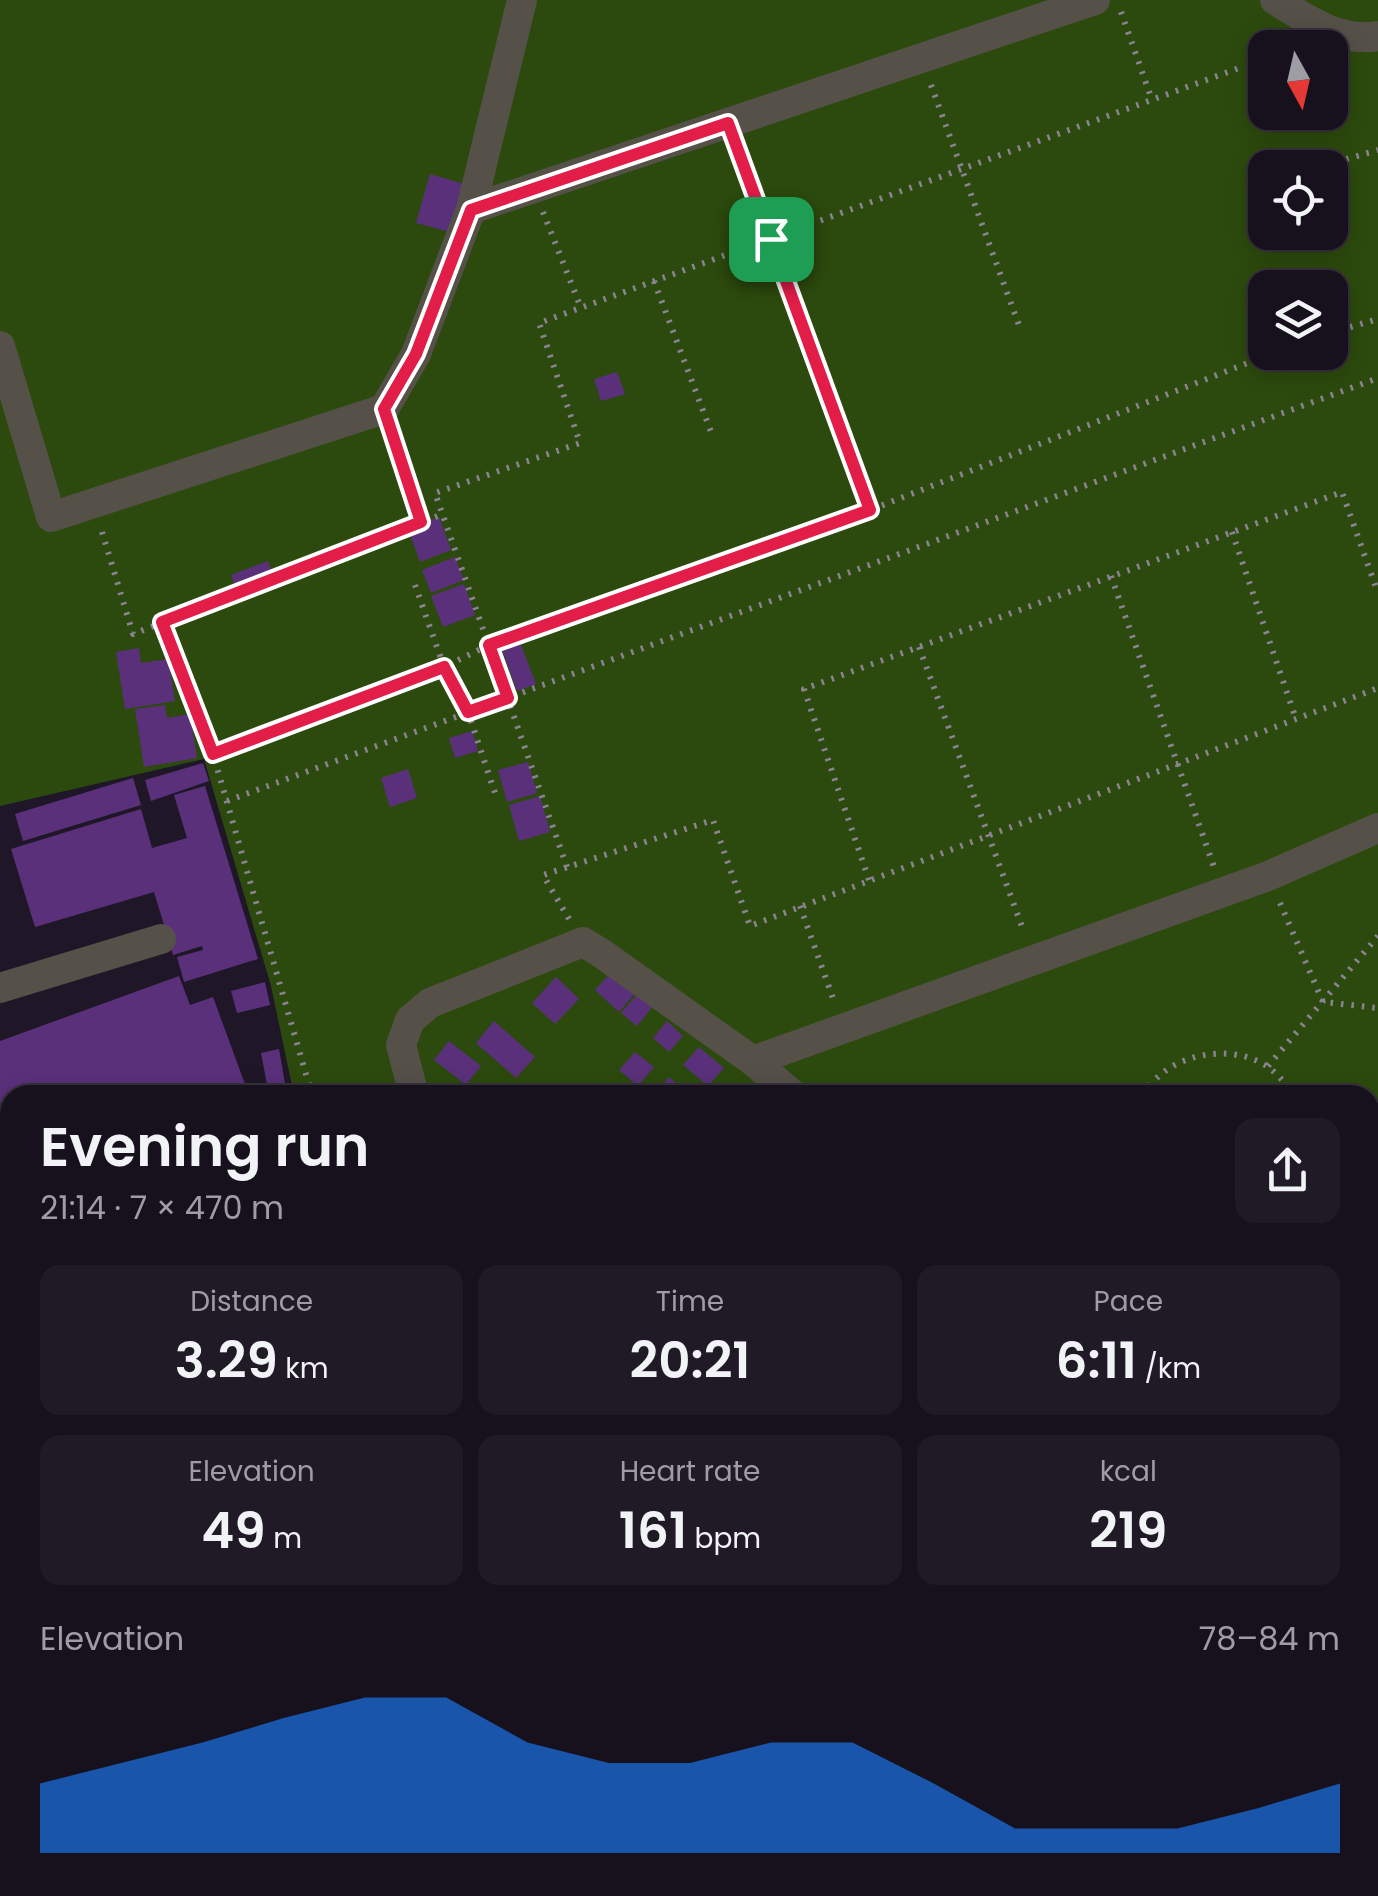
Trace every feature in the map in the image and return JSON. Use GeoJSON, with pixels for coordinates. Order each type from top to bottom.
{"type":"FeatureCollection","features":[{"type":"Feature","properties":{"kind":"street"},"geometry":{"type":"LineString","coordinates":[[0,346],[51,518],[384,409],[416,354],[471,210],[522,0]]}},
{"type":"Feature","properties":{"kind":"street"},"geometry":{"type":"LineString","coordinates":[[471,210],[1095,0]]}},
{"type":"Feature","properties":{"kind":"street"},"geometry":{"type":"LineString","coordinates":[[1276,0],[1304,18],[1347,37],[1378,36]]}},
{"type":"Feature","properties":{"kind":"street"},"geometry":{"type":"LineString","coordinates":[[753,1061],[1268,876],[1378,828]]}},
{"type":"Feature","properties":{"kind":"street"},"geometry":{"type":"LineString","coordinates":[[0,988],[161,939]]}},
{"type":"Feature","properties":{"kind":"street"},"geometry":{"type":"LineString","coordinates":[[411,1085],[401,1045],[410,1020],[430,1004],[583,942],[781,1085]]}},
{"type":"Feature","properties":{"kind":"path"},"geometry":{"type":"LineString","coordinates":[[1117,0],[1152,100]]}},
{"type":"Feature","properties":{"kind":"path"},"geometry":{"type":"LineString","coordinates":[[921,58],[1020,328]]}},
{"type":"Feature","properties":{"kind":"path"},"geometry":{"type":"LineString","coordinates":[[567,867],[435,493],[580,443],[539,323],[1242,67]]}},
{"type":"Feature","properties":{"kind":"path"},"geometry":{"type":"LineString","coordinates":[[728,123],[870,510]]}},
{"type":"Feature","properties":{"kind":"path"},"geometry":{"type":"LineString","coordinates":[[1348,159],[1378,150]]}},
{"type":"Feature","properties":{"kind":"path"},"geometry":{"type":"LineString","coordinates":[[534,188],[581,308]]}},
{"type":"Feature","properties":{"kind":"path"},"geometry":{"type":"LineString","coordinates":[[654,282],[714,436]]}},
{"type":"Feature","properties":{"kind":"path"},"geometry":{"type":"LineString","coordinates":[[1348,329],[1378,320]]}},
{"type":"Feature","properties":{"kind":"path"},"geometry":{"type":"LineString","coordinates":[[213,754],[444,667],[489,645],[870,510],[1248,363]]}},
{"type":"Feature","properties":{"kind":"path"},"geometry":{"type":"LineString","coordinates":[[227,801],[1378,378]]}},
{"type":"Feature","properties":{"kind":"path"},"geometry":{"type":"LineString","coordinates":[[384,409],[421,522]]}},
{"type":"Feature","properties":{"kind":"path"},"geometry":{"type":"LineString","coordinates":[[869,880],[804,689],[1342,492],[1378,593]]}},
{"type":"Feature","properties":{"kind":"path"},"geometry":{"type":"LineString","coordinates":[[93,504],[133,634],[443,514]]}},
{"type":"Feature","properties":{"kind":"path"},"geometry":{"type":"LineString","coordinates":[[1232,532],[1296,719]]}},
{"type":"Feature","properties":{"kind":"path"},"geometry":{"type":"LineString","coordinates":[[1112,576],[1224,892]]}},
{"type":"Feature","properties":{"kind":"path"},"geometry":{"type":"LineString","coordinates":[[415,585],[444,667],[468,712],[495,793]]}},
{"type":"Feature","properties":{"kind":"path"},"geometry":{"type":"LineString","coordinates":[[162,622],[213,754],[309,1085]]}},
{"type":"Feature","properties":{"kind":"path"},"geometry":{"type":"LineString","coordinates":[[919,647],[1035,960]]}},
{"type":"Feature","properties":{"kind":"path"},"geometry":{"type":"LineString","coordinates":[[583,942],[543,875],[713,820],[750,926],[1378,688]]}},
{"type":"Feature","properties":{"kind":"path"},"geometry":{"type":"LineString","coordinates":[[1268,876],[1323,1002]]}},
{"type":"Feature","properties":{"kind":"path"},"geometry":{"type":"LineString","coordinates":[[800,906],[844,1029]]}},
{"type":"Feature","properties":{"kind":"path"},"geometry":{"type":"LineString","coordinates":[[1268,1066],[1378,936]]}},
{"type":"Feature","properties":{"kind":"path"},"geometry":{"type":"LineString","coordinates":[[1323,1002],[1378,1008]]}},
{"type":"Feature","properties":{"kind":"path"},"geometry":{"type":"LineString","coordinates":[[1150,1085],[1176,1063],[1213,1053],[1241,1055],[1268,1066],[1286,1085]]}},
{"type":"Feature","properties":{"kind":"green space"},"geometry":{"type":"Polygon","coordinates":[[[0,0],[1378,0],[1378,1085],[292,1085],[271,986],[204,759],[0,806],[0,0]]]}},
{"type":"Feature","properties":{"kind":"building"},"geometry":{"type":"Polygon","coordinates":[[[430,174],[464,184],[450,232],[416,223],[430,174]]]}},
{"type":"Feature","properties":{"kind":"building"},"geometry":{"type":"Polygon","coordinates":[[[617,372],[625,394],[601,401],[594,379],[617,372]]]}},
{"type":"Feature","properties":{"kind":"building"},"geometry":{"type":"Polygon","coordinates":[[[439,517],[451,550],[420,562],[408,529],[439,517]]]}},
{"type":"Feature","properties":{"kind":"building"},"geometry":{"type":"Polygon","coordinates":[[[455,557],[464,580],[431,593],[422,570],[455,557]]]}},
{"type":"Feature","properties":{"kind":"building"},"geometry":{"type":"Polygon","coordinates":[[[268,561],[274,578],[237,592],[231,575],[268,561]]]}},
{"type":"Feature","properties":{"kind":"building"},"geometry":{"type":"Polygon","coordinates":[[[464,584],[475,615],[443,627],[431,596],[464,584]]]}},
{"type":"Feature","properties":{"kind":"building"},"geometry":{"type":"Polygon","coordinates":[[[518,637],[536,684],[517,691],[500,644],[518,637]]]}},
{"type":"Feature","properties":{"kind":"building"},"geometry":{"type":"Polygon","coordinates":[[[139,648],[141,663],[168,659],[175,701],[125,709],[116,652],[139,648]]]}},
{"type":"Feature","properties":{"kind":"building"},"geometry":{"type":"Polygon","coordinates":[[[165,705],[167,718],[190,714],[197,758],[144,767],[135,709],[165,705]]]}},
{"type":"Feature","properties":{"kind":"building"},"geometry":{"type":"Polygon","coordinates":[[[472,731],[478,751],[455,758],[449,738],[472,731]]]}},
{"type":"Feature","properties":{"kind":"building"},"geometry":{"type":"Polygon","coordinates":[[[528,762],[537,793],[507,802],[498,770],[528,762]]]}},
{"type":"Feature","properties":{"kind":"building"},"geometry":{"type":"Polygon","coordinates":[[[203,763],[209,781],[151,801],[145,780],[203,763]]]}},
{"type":"Feature","properties":{"kind":"building"},"geometry":{"type":"Polygon","coordinates":[[[408,769],[417,798],[390,807],[381,778],[408,769]]]}},
{"type":"Feature","properties":{"kind":"building"},"geometry":{"type":"Polygon","coordinates":[[[133,778],[141,805],[23,841],[15,814],[133,778]]]}},
{"type":"Feature","properties":{"kind":"building"},"geometry":{"type":"Polygon","coordinates":[[[205,786],[258,959],[184,982],[177,957],[203,950],[202,946],[173,955],[154,892],[35,927],[11,849],[141,809],[152,848],[187,838],[174,795],[205,786]]]}},
{"type":"Feature","properties":{"kind":"building"},"geometry":{"type":"Polygon","coordinates":[[[540,796],[550,832],[519,841],[509,805],[540,796]]]}},
{"type":"Feature","properties":{"kind":"building"},"geometry":{"type":"Polygon","coordinates":[[[613,970],[637,991],[619,1012],[595,990],[613,970]]]}},
{"type":"Feature","properties":{"kind":"building"},"geometry":{"type":"Polygon","coordinates":[[[179,976],[190,1005],[213,997],[245,1085],[0,1085],[0,1041],[179,976]]]}},
{"type":"Feature","properties":{"kind":"building"},"geometry":{"type":"Polygon","coordinates":[[[556,977],[579,999],[555,1024],[532,1003],[556,977]]]}},
{"type":"Feature","properties":{"kind":"building"},"geometry":{"type":"Polygon","coordinates":[[[265,982],[270,1005],[237,1013],[231,991],[265,982]]]}},
{"type":"Feature","properties":{"kind":"building"},"geometry":{"type":"Polygon","coordinates":[[[640,991],[655,1004],[637,1026],[621,1013],[640,991]]]}},
{"type":"Feature","properties":{"kind":"building"},"geometry":{"type":"Polygon","coordinates":[[[494,1021],[535,1057],[516,1078],[476,1043],[494,1021]]]}},
{"type":"Feature","properties":{"kind":"building"},"geometry":{"type":"Polygon","coordinates":[[[667,1021],[683,1036],[669,1052],[653,1038],[667,1021]]]}},
{"type":"Feature","properties":{"kind":"building"},"geometry":{"type":"Polygon","coordinates":[[[449,1041],[481,1066],[466,1085],[434,1060],[449,1041]]]}},
{"type":"Feature","properties":{"kind":"building"},"geometry":{"type":"Polygon","coordinates":[[[699,1047],[724,1068],[707,1085],[683,1065],[699,1047]]]}},
{"type":"Feature","properties":{"kind":"building"},"geometry":{"type":"Polygon","coordinates":[[[279,1049],[285,1085],[267,1085],[261,1053],[279,1049]]]}},
{"type":"Feature","properties":{"kind":"building"},"geometry":{"type":"Polygon","coordinates":[[[635,1052],[654,1067],[639,1085],[619,1070],[635,1052]]]}},
{"type":"Feature","properties":{"kind":"building"},"geometry":{"type":"Polygon","coordinates":[[[669,1077],[678,1085],[662,1085],[669,1077]]]}},
{"type":"Feature","properties":{"kind":"route"},"geometry":{"type":"LineString","coordinates":[[728,123],[771,239],[870,510],[489,645],[508,698],[468,712],[444,667],[213,754],[162,622],[421,522],[384,409],[416,354],[471,210],[728,123]]}}]}
